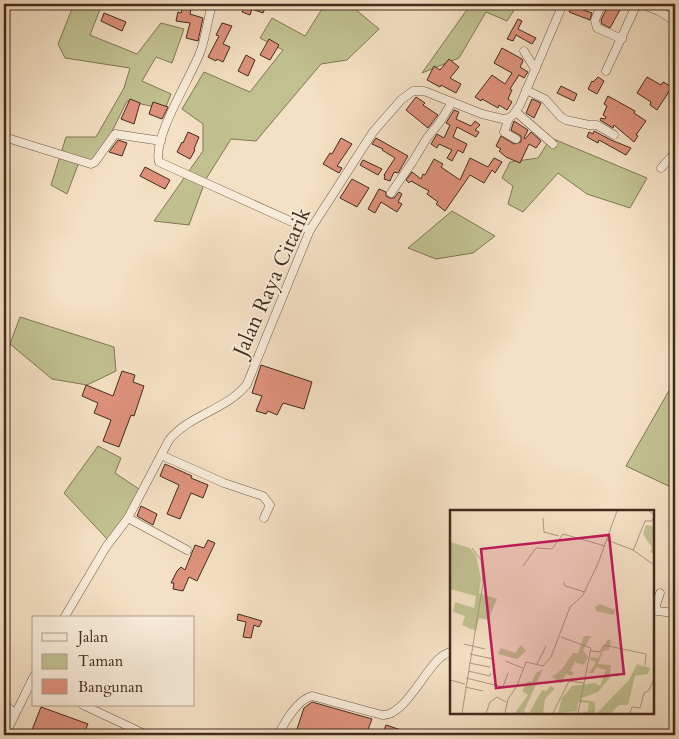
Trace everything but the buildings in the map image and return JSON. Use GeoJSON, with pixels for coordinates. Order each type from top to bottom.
{"type":"FeatureCollection","features":[{"type":"Feature","properties":{"kind":"street"},"geometry":{"type":"LineString","coordinates":[[212,4],[201,50],[161,140],[158,159],[162,164],[310,230]]}},
{"type":"Feature","properties":{"kind":"street"},"geometry":{"type":"LineString","coordinates":[[516,139],[504,132],[509,118],[516,112],[563,4]]}},
{"type":"Feature","properties":{"kind":"street"},"geometry":{"type":"LineString","coordinates":[[597,4],[601,6],[595,20],[597,28],[622,39]]}},
{"type":"Feature","properties":{"kind":"street"},"geometry":{"type":"LineString","coordinates":[[606,71],[635,8],[641,4],[675,21]]}},
{"type":"Feature","properties":{"kind":"street"},"geometry":{"type":"LineString","coordinates":[[524,51],[535,70]]}},
{"type":"Feature","properties":{"kind":"street","name":"Jalan Raya Citarik"},"geometry":{"type":"LineString","coordinates":[[65,616],[106,547],[128,518],[175,432],[193,419],[240,393],[247,384],[310,230],[373,132],[413,91],[424,90],[482,114],[503,119],[509,118]]}},
{"type":"Feature","properties":{"kind":"street"},"geometry":{"type":"LineString","coordinates":[[526,90],[545,99],[560,117],[589,125],[597,125],[614,136]]}},
{"type":"Feature","properties":{"kind":"street"},"geometry":{"type":"LineString","coordinates":[[391,193],[452,102]]}},
{"type":"Feature","properties":{"kind":"street"},"geometry":{"type":"LineString","coordinates":[[516,112],[553,144]]}},
{"type":"Feature","properties":{"kind":"street"},"geometry":{"type":"LineString","coordinates":[[4,137],[91,164],[95,162],[115,134],[161,140]]}},
{"type":"Feature","properties":{"kind":"street"},"geometry":{"type":"LineString","coordinates":[[661,168],[675,153]]}},
{"type":"Feature","properties":{"kind":"street"},"geometry":{"type":"LineString","coordinates":[[161,455],[224,483],[263,496],[270,505],[264,518]]}},
{"type":"Feature","properties":{"kind":"street"},"geometry":{"type":"LineString","coordinates":[[128,518],[187,550]]}},
{"type":"Feature","properties":{"kind":"street"},"geometry":{"type":"LineString","coordinates":[[660,593],[656,605],[657,611],[675,613]]}},
{"type":"Feature","properties":{"kind":"street"},"geometry":{"type":"LineString","coordinates":[[278,735],[288,718],[304,700],[312,696],[382,714],[392,714],[401,706],[441,657],[450,652]]}},
{"type":"Feature","properties":{"kind":"street"},"geometry":{"type":"LineString","coordinates":[[5,735],[15,713],[31,687]]}},
{"type":"Feature","properties":{"kind":"street"},"geometry":{"type":"LineString","coordinates":[[4,705],[15,713]]}},
{"type":"Feature","properties":{"kind":"street"},"geometry":{"type":"LineString","coordinates":[[85,706],[147,735]]}},
{"type":"Feature","properties":{"kind":"green space"},"geometry":{"type":"Polygon","coordinates":[[[74,4],[102,4],[90,35],[137,54],[161,23],[184,29],[172,63],[156,57],[142,81],[171,94],[165,109],[127,101],[99,158],[79,162],[67,194],[51,185],[66,137],[96,137],[124,88],[130,68],[65,58],[58,44],[74,4]]]}},
{"type":"Feature","properties":{"kind":"green space"},"geometry":{"type":"Polygon","coordinates":[[[325,4],[349,4],[379,29],[347,60],[321,64],[256,141],[231,139],[206,179],[189,225],[154,221],[203,151],[203,124],[182,109],[204,72],[250,92],[283,50],[260,38],[272,18],[305,36],[325,4]]]}},
{"type":"Feature","properties":{"kind":"green space"},"geometry":{"type":"Polygon","coordinates":[[[471,4],[518,4],[507,21],[486,12],[459,58],[422,73],[471,4]]]}},
{"type":"Feature","properties":{"kind":"green space"},"geometry":{"type":"Polygon","coordinates":[[[551,138],[647,178],[630,208],[587,194],[558,173],[523,212],[508,204],[513,186],[502,178],[510,162],[538,158],[551,138]]]}},
{"type":"Feature","properties":{"kind":"green space"},"geometry":{"type":"Polygon","coordinates":[[[452,211],[495,236],[473,253],[436,259],[408,248],[452,211]]]}},
{"type":"Feature","properties":{"kind":"green space"},"geometry":{"type":"Polygon","coordinates":[[[20,317],[114,347],[116,371],[87,385],[52,379],[10,344],[20,317]]]}},
{"type":"Feature","properties":{"kind":"green space"},"geometry":{"type":"Polygon","coordinates":[[[675,380],[675,489],[626,466],[675,380]]]}},
{"type":"Feature","properties":{"kind":"green space"},"geometry":{"type":"Polygon","coordinates":[[[98,446],[121,458],[115,473],[139,489],[126,523],[108,540],[64,493],[98,446]]]}}]}
